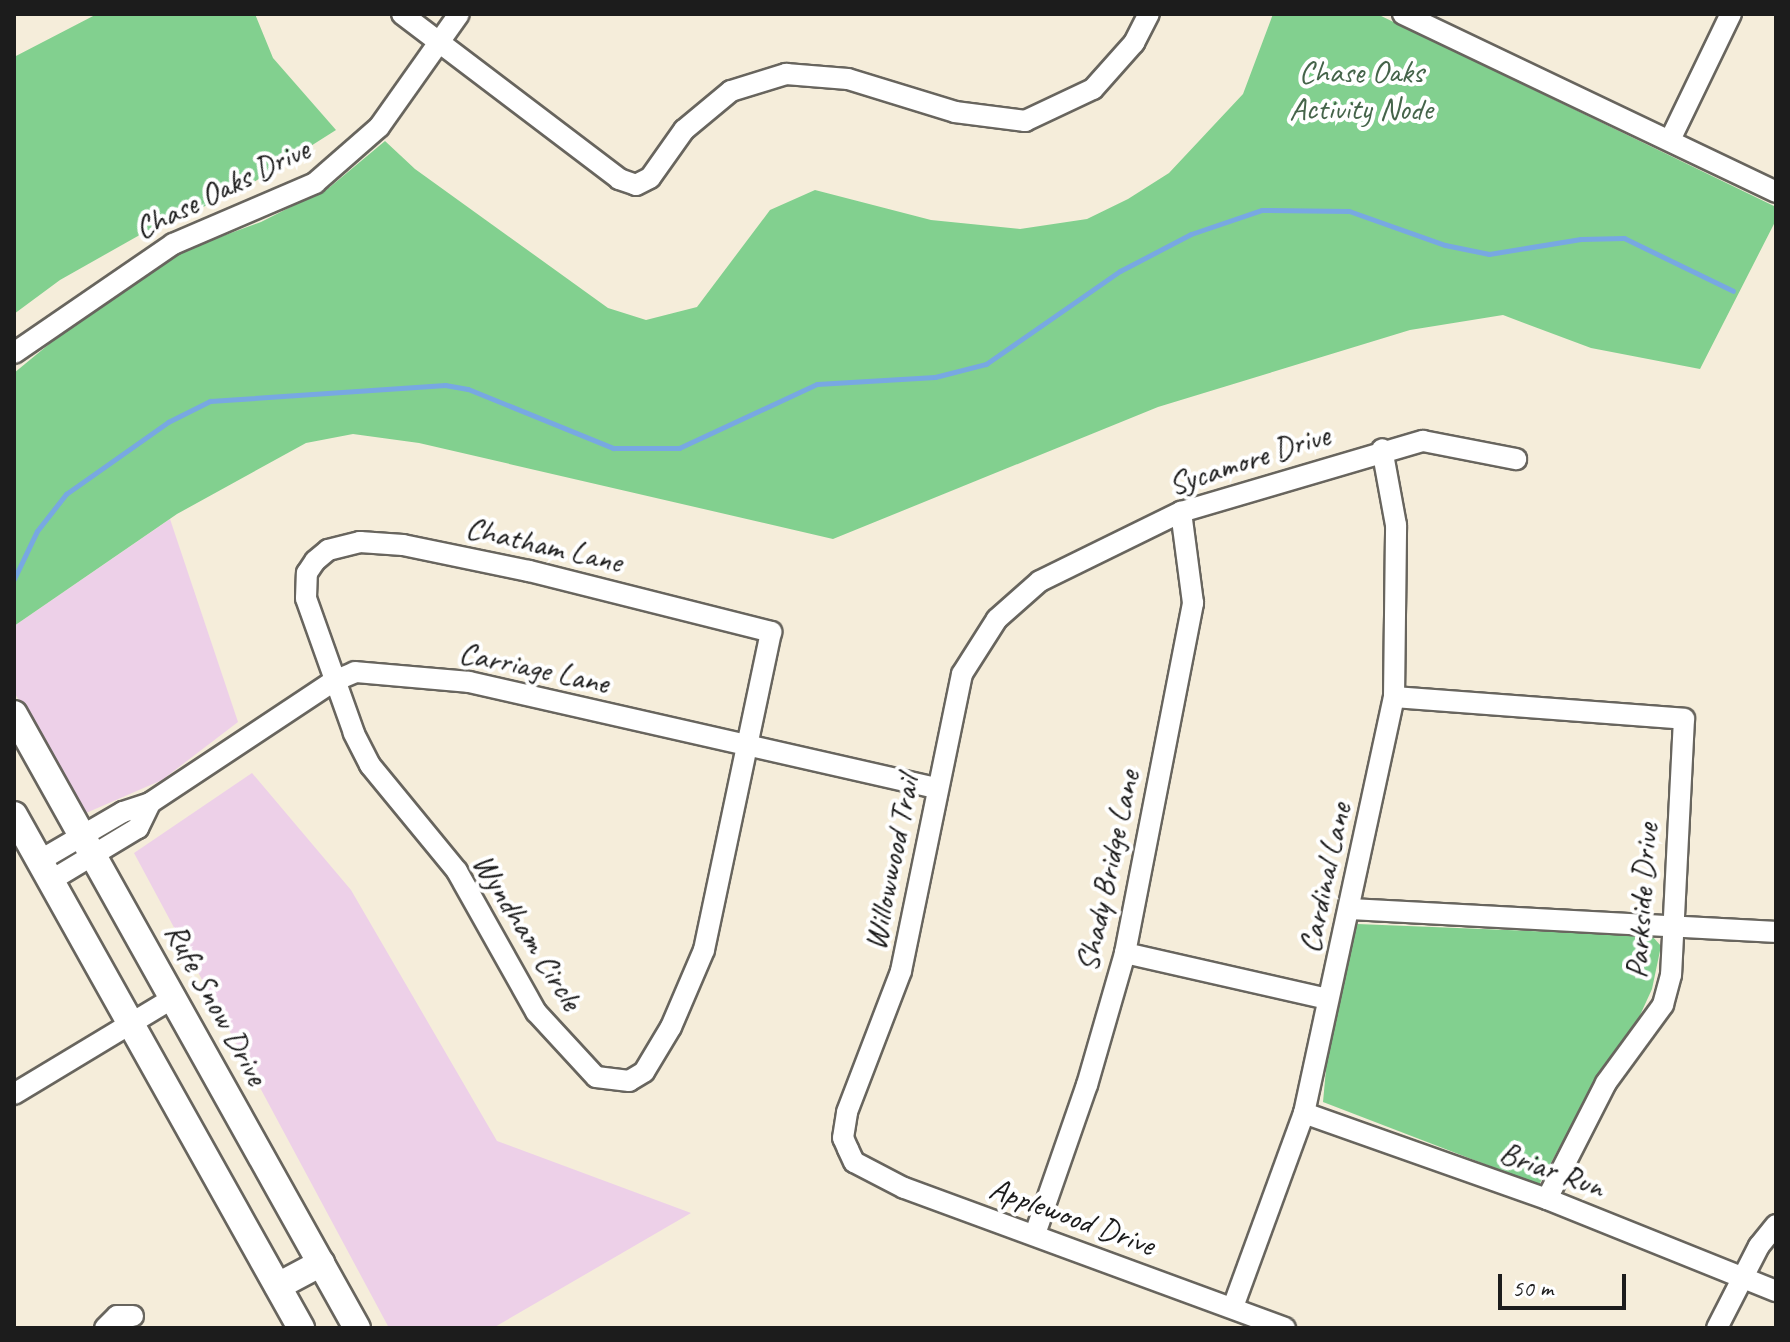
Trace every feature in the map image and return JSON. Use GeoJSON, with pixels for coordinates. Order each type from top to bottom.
{"type":"FeatureCollection","features":[{"type":"Feature","properties":{"kind":"main road","name":"Rufe Snow Drive"},"geometry":{"type":"LineString","coordinates":[[14,714],[175,997],[357,1328]]}},
{"type":"Feature","properties":{"kind":"main road"},"geometry":{"type":"LineString","coordinates":[[14,815],[129,1028],[301,1328]]}},
{"type":"Feature","properties":{"kind":"main road"},"geometry":{"type":"LineString","coordinates":[[278,1286],[321,1263]]}},
{"type":"Feature","properties":{"kind":"street"},"geometry":{"type":"LineString","coordinates":[[402,14],[619,179],[636,185],[650,178],[684,130],[731,91],[786,74],[848,79],[955,112],[1025,121],[1093,89],[1134,43],[1149,14]]}},
{"type":"Feature","properties":{"kind":"street","name":"Chase Oaks Drive"},"geometry":{"type":"LineString","coordinates":[[14,353],[173,244],[315,183],[379,127],[459,14]]}},
{"type":"Feature","properties":{"kind":"street"},"geometry":{"type":"LineString","coordinates":[[1403,14],[1776,192]]}},
{"type":"Feature","properties":{"kind":"street"},"geometry":{"type":"LineString","coordinates":[[1670,140],[1731,14]]}},
{"type":"Feature","properties":{"kind":"street","name":"Sycamore Drive"},"geometry":{"type":"LineString","coordinates":[[1017,600],[1070,562],[1181,512],[1382,449],[1423,441],[1516,459]]}},
{"type":"Feature","properties":{"kind":"street","name":"Cardinal Lane"},"geometry":{"type":"LineString","coordinates":[[1233,1307],[1304,1113],[1351,909],[1394,697],[1396,525],[1382,449]]}},
{"type":"Feature","properties":{"kind":"street","name":"Shady Bridge Lane"},"geometry":{"type":"LineString","coordinates":[[1035,1234],[1087,1085],[1125,953],[1193,603],[1181,512]]}},
{"type":"Feature","properties":{"kind":"street","name":"Chatham Lane"},"geometry":{"type":"LineString","coordinates":[[332,682],[306,598],[307,573],[328,550],[360,542],[403,545],[771,632],[747,745]]}},
{"type":"Feature","properties":{"kind":"street","name":"Willowwood Trail"},"geometry":{"type":"LineString","coordinates":[[848,1149],[843,1138],[847,1112],[901,971],[962,674],[972,652],[1017,600]]}},
{"type":"Feature","properties":{"kind":"street","name":"Carriage Lane"},"geometry":{"type":"LineString","coordinates":[[44,871],[89,846],[138,828],[150,803],[332,682],[355,672],[383,672],[469,682],[937,788]]}},
{"type":"Feature","properties":{"kind":"street","name":"Wyndham Circle"},"geometry":{"type":"LineString","coordinates":[[332,682],[370,765],[457,871],[536,1012],[585,1068],[612,1082],[629,1081],[644,1072],[683,1004],[704,950],[747,745]]}},
{"type":"Feature","properties":{"kind":"street","name":"Parkside Drive"},"geometry":{"type":"LineString","coordinates":[[1394,697],[1684,719],[1671,975],[1663,1005],[1606,1083],[1547,1199]]}},
{"type":"Feature","properties":{"kind":"street"},"geometry":{"type":"LineString","coordinates":[[1351,909],[1776,932]]}},
{"type":"Feature","properties":{"kind":"street"},"geometry":{"type":"LineString","coordinates":[[1125,953],[1328,999]]}},
{"type":"Feature","properties":{"kind":"street"},"geometry":{"type":"LineString","coordinates":[[14,1094],[129,1028],[175,997]]}},
{"type":"Feature","properties":{"kind":"street","name":"Briar Run"},"geometry":{"type":"LineString","coordinates":[[1304,1113],[1547,1199],[1743,1274],[1776,1291]]}},
{"type":"Feature","properties":{"kind":"street","name":"Applewood Drive"},"geometry":{"type":"LineString","coordinates":[[848,1149],[854,1162],[876,1176],[1285,1328]]}},
{"type":"Feature","properties":{"kind":"street"},"geometry":{"type":"LineString","coordinates":[[1717,1328],[1743,1274],[1776,1225]]}},
{"type":"Feature","properties":{"kind":"street"},"geometry":{"type":"LineString","coordinates":[[105,1328],[117,1316],[133,1316]]}},
{"type":"Feature","properties":{"kind":"shaded area"},"geometry":{"type":"Polygon","coordinates":[[[170,519],[238,722],[162,780],[86,813],[14,692],[14,626],[170,519]]]}},
{"type":"Feature","properties":{"kind":"shaded area"},"geometry":{"type":"Polygon","coordinates":[[[252,773],[351,890],[497,1141],[691,1213],[493,1328],[389,1328],[134,853],[252,773]]]}},
{"type":"Feature","properties":{"kind":"green space"},"geometry":{"type":"Polygon","coordinates":[[[97,14],[255,14],[273,58],[336,130],[240,191],[145,232],[60,280],[14,314],[14,57],[97,14]]]}},
{"type":"Feature","properties":{"kind":"green space","name":"Chase Oaks Activity Node"},"geometry":{"type":"Polygon","coordinates":[[[1273,14],[1377,14],[1776,207],[1776,220],[1700,369],[1591,348],[1503,315],[1410,330],[1158,407],[833,539],[419,443],[353,434],[306,443],[177,514],[14,626],[14,373],[76,322],[179,252],[261,222],[330,187],[385,141],[415,169],[608,308],[646,320],[697,307],[770,210],[815,190],[931,220],[1020,229],[1087,219],[1128,199],[1169,173],[1243,94],[1273,14]]]}},
{"type":"Feature","properties":{"kind":"green space"},"geometry":{"type":"Polygon","coordinates":[[[1357,924],[1652,936],[1661,946],[1652,989],[1636,1024],[1598,1076],[1539,1185],[1323,1102],[1327,1058],[1357,924]]]}},
{"type":"Feature","properties":{"kind":"waterway"},"geometry":{"type":"LineString","coordinates":[[14,579],[37,531],[66,494],[168,422],[210,401],[445,385],[468,389],[613,448],[679,448],[817,384],[935,377],[986,364],[1120,271],[1191,234],[1262,210],[1349,211],[1445,245],[1489,254],[1581,239],[1624,238],[1733,291]]}}]}
